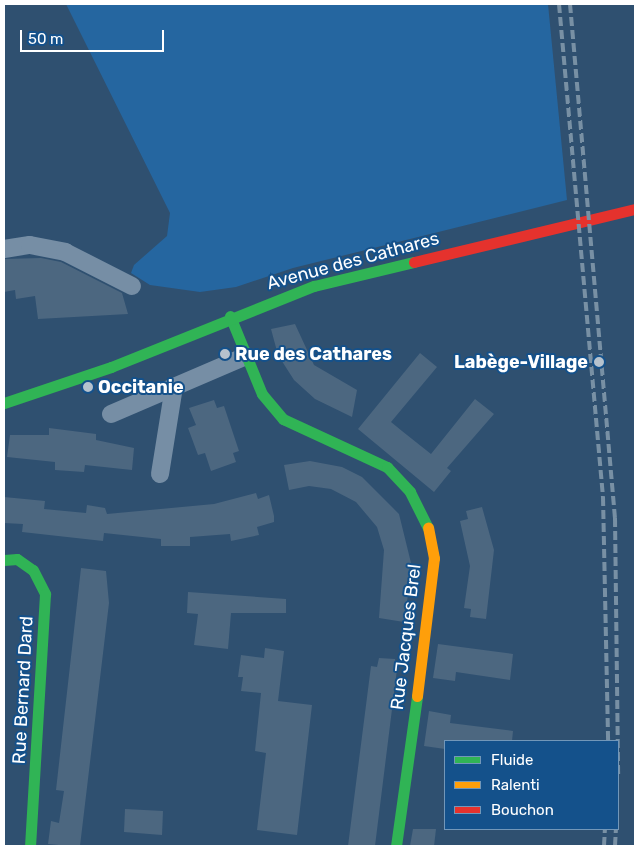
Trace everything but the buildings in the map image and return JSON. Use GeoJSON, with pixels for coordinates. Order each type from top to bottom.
{"type":"FeatureCollection","features":[{"type":"Feature","properties":{"kind":"street","name":"Avenue des Cathares"},"geometry":{"type":"LineString","coordinates":[[4,403],[111,367],[230,316],[314,286],[635,209]]}},
{"type":"Feature","properties":{"kind":"street"},"geometry":{"type":"LineString","coordinates":[[4,249],[30,245],[65,252],[132,286]]}},
{"type":"Feature","properties":{"kind":"street","name":"Rue Jacques Brel"},"geometry":{"type":"LineString","coordinates":[[230,316],[262,394],[283,419],[387,467],[410,492],[428,524],[434,558],[431,590],[396,846]]}},
{"type":"Feature","properties":{"kind":"street"},"geometry":{"type":"LineString","coordinates":[[111,414],[246,356]]}},
{"type":"Feature","properties":{"kind":"street"},"geometry":{"type":"LineString","coordinates":[[160,474],[174,387]]}},
{"type":"Feature","properties":{"kind":"street","name":"Rue Bernard Dard"},"geometry":{"type":"LineString","coordinates":[[4,560],[17,559],[34,570],[45,594],[39,753],[30,846]]}},
{"type":"Feature","properties":{"kind":"shaded area"},"geometry":{"type":"Polygon","coordinates":[[[66,4],[548,4],[567,200],[293,268],[236,287],[200,292],[150,285],[131,273],[134,265],[167,236],[170,213],[66,4]]]}},
{"type":"Feature","properties":{"kind":"railway"},"geometry":{"type":"LineString","coordinates":[[559,4],[603,497],[608,740]]}},
{"type":"Feature","properties":{"kind":"railway"},"geometry":{"type":"LineString","coordinates":[[570,4],[615,518],[618,740]]}},
{"type":"Feature","properties":{"kind":"railway"},"geometry":{"type":"LineString","coordinates":[[604,846],[605,830]]}},
{"type":"Feature","properties":{"kind":"railway"},"geometry":{"type":"LineString","coordinates":[[615,846],[616,830]]}},
{"type":"Feature","properties":{"kind":"traffic: fast"},"geometry":{"type":"LineString","coordinates":[[4,403],[111,367],[314,286],[414,262]]}},
{"type":"Feature","properties":{"kind":"traffic: fast"},"geometry":{"type":"LineString","coordinates":[[230,316],[262,394],[283,419],[387,467],[410,492],[428,528]]}},
{"type":"Feature","properties":{"kind":"traffic: fast"},"geometry":{"type":"LineString","coordinates":[[4,560],[17,559],[33,570],[45,594],[30,846]]}},
{"type":"Feature","properties":{"kind":"traffic: fast"},"geometry":{"type":"LineString","coordinates":[[396,846],[417,696]]}},
{"type":"Feature","properties":{"kind":"traffic: slow"},"geometry":{"type":"LineString","coordinates":[[417,696],[434,558],[428,528]]}},
{"type":"Feature","properties":{"kind":"traffic: jam"},"geometry":{"type":"LineString","coordinates":[[414,262],[635,209]]}},
{"type":"Feature","properties":{"kind":"place","name":"Rue des Cathares"},"geometry":{"type":"Point","coordinates":[225,354]}},
{"type":"Feature","properties":{"kind":"place","name":"Labège-Village"},"geometry":{"type":"Point","coordinates":[599,362]}},
{"type":"Feature","properties":{"kind":"place","name":"Occitanie"},"geometry":{"type":"Point","coordinates":[88,387]}}]}
